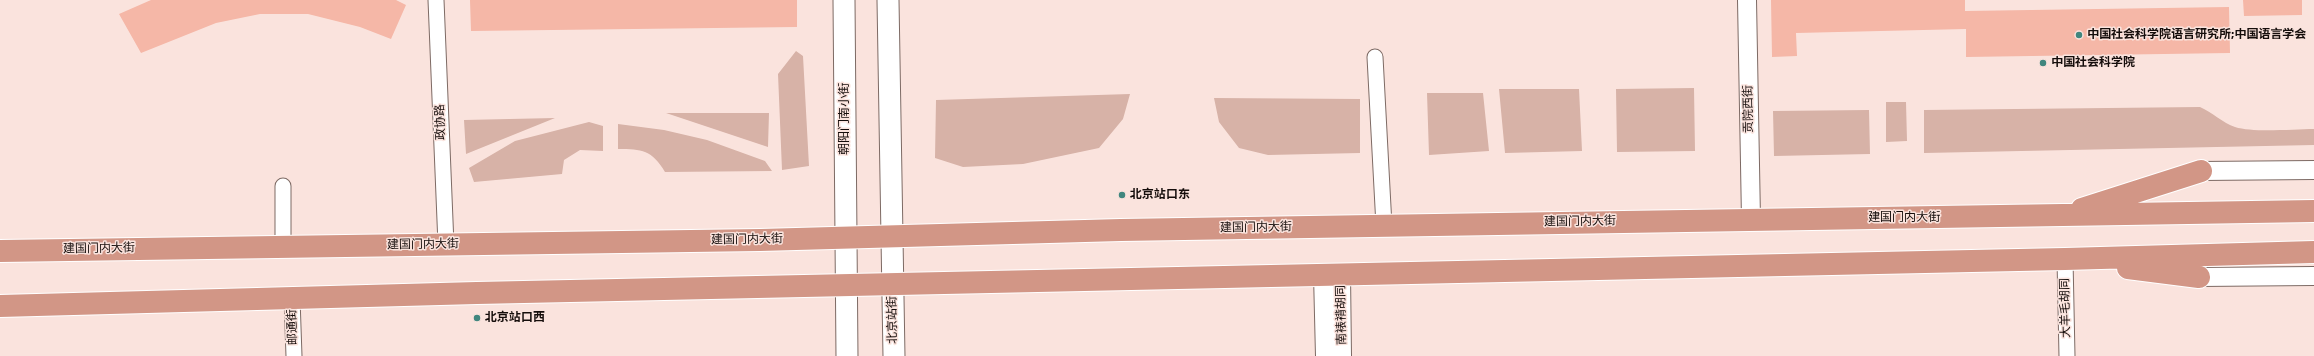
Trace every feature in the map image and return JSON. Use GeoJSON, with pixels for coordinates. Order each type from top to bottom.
{"type":"FeatureCollection","features":[{"type":"Feature","properties":{"kind":"highway"},"geometry":{"type":"LineString","coordinates":[[2059,216],[2201,171]]}},
{"type":"Feature","properties":{"kind":"highway","name":"建国门内大街"},"geometry":{"type":"LineString","coordinates":[[0,251],[846,238],[1121,230],[1751,219],[2059,216],[2314,211]]}},
{"type":"Feature","properties":{"kind":"highway"},"geometry":{"type":"LineString","coordinates":[[0,306],[1332,274],[2065,260],[2314,252]]}},
{"type":"Feature","properties":{"kind":"highway"},"geometry":{"type":"LineString","coordinates":[[2065,260],[2199,278]]}},
{"type":"Feature","properties":{"kind":"main road","name":"朝阳门南小街"},"geometry":{"type":"LineString","coordinates":[[844,0],[845,285]]}},
{"type":"Feature","properties":{"kind":"main road"},"geometry":{"type":"LineString","coordinates":[[888,0],[891,236]]}},
{"type":"Feature","properties":{"kind":"main road","name":"北京站街"},"geometry":{"type":"LineString","coordinates":[[891,236],[894,356]]}},
{"type":"Feature","properties":{"kind":"main road"},"geometry":{"type":"LineString","coordinates":[[845,285],[847,356]]}},
{"type":"Feature","properties":{"kind":"street","name":"政协路"},"geometry":{"type":"LineString","coordinates":[[436,0],[446,245]]}},
{"type":"Feature","properties":{"kind":"street","name":"贡院西街"},"geometry":{"type":"LineString","coordinates":[[1746,0],[1751,219]]}},
{"type":"Feature","properties":{"kind":"street"},"geometry":{"type":"LineString","coordinates":[[1375,57],[1384,226]]}},
{"type":"Feature","properties":{"kind":"street"},"geometry":{"type":"LineString","coordinates":[[2201,171],[2314,170]]}},
{"type":"Feature","properties":{"kind":"street"},"geometry":{"type":"LineString","coordinates":[[283,186],[283,247]]}},
{"type":"Feature","properties":{"kind":"street","name":"大羊毛胡同"},"geometry":{"type":"LineString","coordinates":[[2065,260],[2067,356]]}},
{"type":"Feature","properties":{"kind":"street"},"geometry":{"type":"LineString","coordinates":[[1324,356],[1332,274]]}},
{"type":"Feature","properties":{"kind":"street","name":"南裱褙胡同"},"geometry":{"type":"LineString","coordinates":[[1332,274],[1342,356]]}},
{"type":"Feature","properties":{"kind":"street"},"geometry":{"type":"LineString","coordinates":[[2199,278],[2314,276]]}},
{"type":"Feature","properties":{"kind":"street","name":"邮通街"},"geometry":{"type":"LineString","coordinates":[[292,298],[294,356]]}},
{"type":"Feature","properties":{"kind":"shaded area"},"geometry":{"type":"Polygon","coordinates":[[[796,51],[803,56],[809,166],[782,170],[778,74],[796,51]]]}},
{"type":"Feature","properties":{"kind":"shaded area"},"geometry":{"type":"Polygon","coordinates":[[[1694,88],[1695,151],[1617,152],[1616,89],[1694,88]]]}},
{"type":"Feature","properties":{"kind":"shaded area"},"geometry":{"type":"Polygon","coordinates":[[[1499,89],[1579,89],[1582,151],[1505,153],[1499,89]]]}},
{"type":"Feature","properties":{"kind":"shaded area"},"geometry":{"type":"Polygon","coordinates":[[[1427,93],[1483,93],[1489,151],[1429,155],[1427,93]]]}},
{"type":"Feature","properties":{"kind":"shaded area"},"geometry":{"type":"Polygon","coordinates":[[[1130,94],[1123,119],[1099,148],[1023,164],[963,167],[935,158],[936,100],[1130,94]]]}},
{"type":"Feature","properties":{"kind":"shaded area"},"geometry":{"type":"Polygon","coordinates":[[[1214,98],[1360,99],[1360,153],[1268,155],[1239,148],[1219,122],[1214,98]]]}},
{"type":"Feature","properties":{"kind":"shaded area"},"geometry":{"type":"Polygon","coordinates":[[[1886,102],[1906,102],[1907,141],[1886,142],[1886,102]]]}},
{"type":"Feature","properties":{"kind":"shaded area"},"geometry":{"type":"Polygon","coordinates":[[[2200,107],[2231,125],[2243,129],[2314,129],[2314,145],[1924,153],[1924,110],[2200,107]]]}},
{"type":"Feature","properties":{"kind":"shaded area"},"geometry":{"type":"Polygon","coordinates":[[[1869,110],[1870,154],[1774,156],[1773,111],[1869,110]]]}},
{"type":"Feature","properties":{"kind":"shaded area"},"geometry":{"type":"Polygon","coordinates":[[[666,113],[769,113],[768,147],[666,113]]]}},
{"type":"Feature","properties":{"kind":"shaded area"},"geometry":{"type":"Polygon","coordinates":[[[555,118],[466,154],[464,120],[555,118]]]}},
{"type":"Feature","properties":{"kind":"shaded area"},"geometry":{"type":"Polygon","coordinates":[[[589,122],[603,126],[603,151],[580,150],[564,160],[562,174],[474,182],[469,168],[515,141],[589,122]]]}},
{"type":"Feature","properties":{"kind":"shaded area"},"geometry":{"type":"Polygon","coordinates":[[[618,124],[664,130],[707,140],[765,161],[772,171],[665,172],[656,159],[646,152],[640,150],[618,149],[618,124]]]}},
{"type":"Feature","properties":{"kind":"building"},"geometry":{"type":"Polygon","coordinates":[[[151,0],[396,0],[406,5],[391,39],[360,27],[308,14],[260,14],[216,23],[141,53],[119,14],[151,0]]]}},
{"type":"Feature","properties":{"kind":"building"},"geometry":{"type":"Polygon","coordinates":[[[470,0],[797,0],[797,27],[471,31],[470,0]]]}},
{"type":"Feature","properties":{"kind":"building"},"geometry":{"type":"Polygon","coordinates":[[[1771,0],[1965,0],[1965,11],[2229,7],[2230,53],[1966,57],[1966,29],[1796,33],[1797,56],[1772,57],[1771,0]]]}},
{"type":"Feature","properties":{"kind":"building"},"geometry":{"type":"Polygon","coordinates":[[[2243,0],[2302,0],[2302,15],[2244,16],[2243,0]]]}},
{"type":"Feature","properties":{"kind":"place","name":"中国社会科学院语言研究所;中国语言学会"},"geometry":{"type":"Point","coordinates":[2079,35]}},
{"type":"Feature","properties":{"kind":"place","name":"中国社会科学院"},"geometry":{"type":"Point","coordinates":[2043,63]}},
{"type":"Feature","properties":{"kind":"place","name":"北京站口东"},"geometry":{"type":"Point","coordinates":[1122,195]}},
{"type":"Feature","properties":{"kind":"place","name":"北京站口西"},"geometry":{"type":"Point","coordinates":[477,318]}}]}
